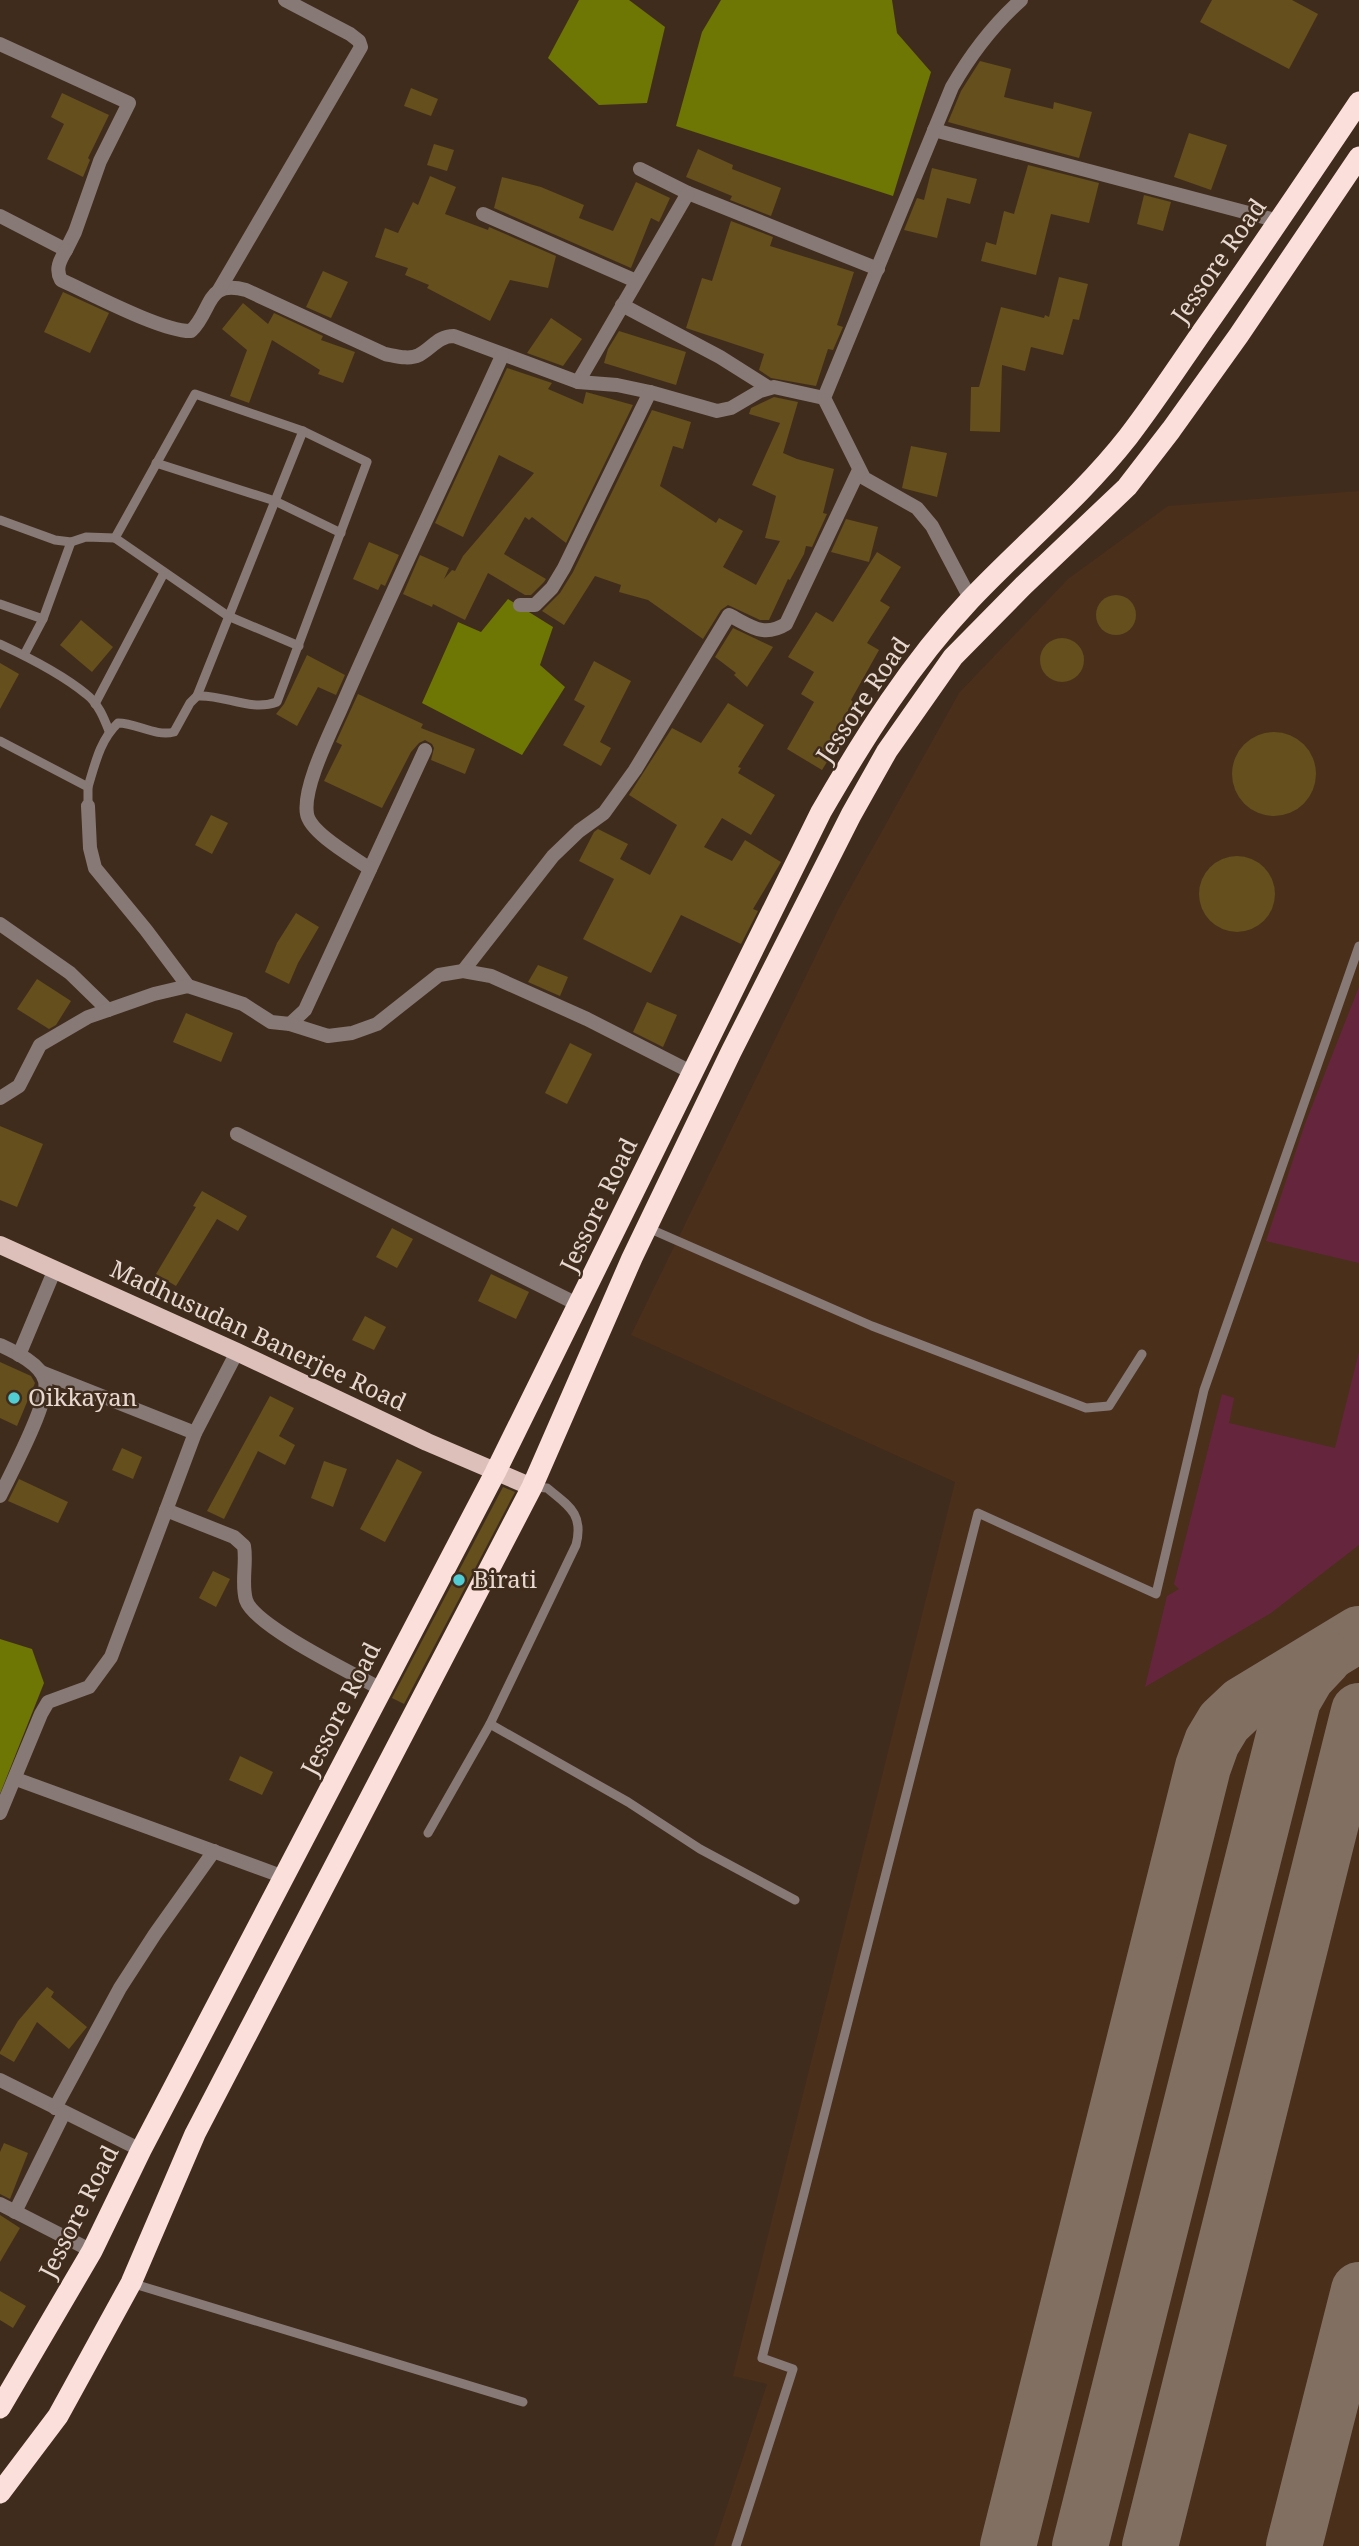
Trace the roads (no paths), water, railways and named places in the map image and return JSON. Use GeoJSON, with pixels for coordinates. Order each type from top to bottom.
{"type":"FeatureCollection","features":[{"type":"Feature","properties":{"kind":"highway","name":"Jessore Road"},"geometry":{"type":"LineString","coordinates":[[0,2408],[8,2381],[92,2251],[141,2150],[495,1472],[821,812],[861,743],[898,687],[971,600],[1052,522],[1128,437],[1359,102]]}},
{"type":"Feature","properties":{"kind":"highway"},"geometry":{"type":"LineString","coordinates":[[0,2493],[58,2416],[131,2283],[195,2134],[532,1487],[647,1227],[731,1052],[833,848],[900,731],[953,657],[1127,487],[1239,335],[1359,157]]}},
{"type":"Feature","properties":{"kind":"main road","name":"Madhusudan Banerjee Road"},"geometry":{"type":"LineString","coordinates":[[0,1245],[532,1487]]}},
{"type":"Feature","properties":{"kind":"street"},"geometry":{"type":"LineString","coordinates":[[219,290],[360,47],[359,41],[350,34],[285,0]]}},
{"type":"Feature","properties":{"kind":"street"},"geometry":{"type":"LineString","coordinates":[[971,600],[932,526],[917,508],[864,478],[824,398],[952,87],[972,52],[999,20],[1021,0]]}},
{"type":"Feature","properties":{"kind":"street"},"geometry":{"type":"LineString","coordinates":[[0,44],[130,103],[100,161],[75,232],[59,264],[57,274],[61,280],[153,321],[184,331],[191,331],[198,324],[211,297],[226,286],[246,290],[385,354],[404,358],[418,356],[445,336],[463,338],[502,356],[578,382],[617,385],[717,411],[731,408],[769,388]]}},
{"type":"Feature","properties":{"kind":"street"},"geometry":{"type":"LineString","coordinates":[[934,130],[1279,221]]}},
{"type":"Feature","properties":{"kind":"street"},"geometry":{"type":"LineString","coordinates":[[640,169],[688,193],[878,269]]}},
{"type":"Feature","properties":{"kind":"street"},"geometry":{"type":"LineString","coordinates":[[578,382],[688,193]]}},
{"type":"Feature","properties":{"kind":"street"},"geometry":{"type":"LineString","coordinates":[[483,214],[636,281]]}},
{"type":"Feature","properties":{"kind":"street"},"geometry":{"type":"LineString","coordinates":[[0,216],[66,250]]}},
{"type":"Feature","properties":{"kind":"street"},"geometry":{"type":"LineString","coordinates":[[622,305],[720,357],[769,388],[824,398]]}},
{"type":"Feature","properties":{"kind":"street"},"geometry":{"type":"LineString","coordinates":[[370,869],[317,831],[307,816],[308,798],[316,769],[359,667],[502,356]]}},
{"type":"Feature","properties":{"kind":"street"},"geometry":{"type":"LineString","coordinates":[[520,605],[535,605],[543,599],[564,568],[650,392]]}},
{"type":"Feature","properties":{"kind":"street"},"geometry":{"type":"LineString","coordinates":[[463,971],[554,856],[579,831],[604,813],[635,770],[729,615],[757,629],[773,631],[786,624],[859,470]]}},
{"type":"Feature","properties":{"kind":"street"},"geometry":{"type":"LineString","coordinates":[[290,1024],[305,1010],[425,750]]}},
{"type":"Feature","properties":{"kind":"street"},"geometry":{"type":"LineString","coordinates":[[88,806],[90,848],[95,867],[188,986]]}},
{"type":"Feature","properties":{"kind":"street"},"geometry":{"type":"LineString","coordinates":[[0,924],[69,974],[108,1010]]}},
{"type":"Feature","properties":{"kind":"street"},"geometry":{"type":"LineString","coordinates":[[0,1098],[19,1086],[40,1045],[88,1017],[154,994],[188,986],[243,1004],[271,1023],[290,1024],[328,1036],[352,1033],[377,1024],[439,975],[463,971],[491,976],[587,1019],[693,1073]]}},
{"type":"Feature","properties":{"kind":"street"},"geometry":{"type":"LineString","coordinates":[[237,1134],[579,1305]]}},
{"type":"Feature","properties":{"kind":"street"},"geometry":{"type":"LineString","coordinates":[[19,1354],[55,1269]]}},
{"type":"Feature","properties":{"kind":"street"},"geometry":{"type":"LineString","coordinates":[[0,1345],[19,1354],[41,1372],[195,1433]]}},
{"type":"Feature","properties":{"kind":"street"},"geometry":{"type":"LineString","coordinates":[[0,1812],[48,1702],[89,1687],[111,1657],[195,1433],[237,1352]]}},
{"type":"Feature","properties":{"kind":"street"},"geometry":{"type":"LineString","coordinates":[[0,1496],[41,1405],[46,1382],[41,1372]]}},
{"type":"Feature","properties":{"kind":"street"},"geometry":{"type":"LineString","coordinates":[[166,1510],[234,1537],[244,1546],[246,1601],[255,1615],[274,1629],[381,1689]]}},
{"type":"Feature","properties":{"kind":"street"},"geometry":{"type":"LineString","coordinates":[[16,1779],[284,1877]]}},
{"type":"Feature","properties":{"kind":"street"},"geometry":{"type":"LineString","coordinates":[[15,2212],[59,2110],[120,1989],[214,1851]]}},
{"type":"Feature","properties":{"kind":"street"},"geometry":{"type":"LineString","coordinates":[[0,2080],[141,2150]]}},
{"type":"Feature","properties":{"kind":"street"},"geometry":{"type":"LineString","coordinates":[[0,2204],[92,2251]]}},
{"type":"Feature","properties":{"kind":"lane"},"geometry":{"type":"LineString","coordinates":[[114,538],[195,394],[303,431],[367,462],[277,702],[266,706],[253,706],[206,695],[197,696]]}},
{"type":"Feature","properties":{"kind":"lane"},"geometry":{"type":"LineString","coordinates":[[88,806],[88,788],[109,731],[118,723],[130,723],[164,734],[174,732],[190,703],[197,696],[303,431]]}},
{"type":"Feature","properties":{"kind":"lane"},"geometry":{"type":"LineString","coordinates":[[156,464],[275,501],[341,533]]}},
{"type":"Feature","properties":{"kind":"lane"},"geometry":{"type":"LineString","coordinates":[[0,520],[55,540],[71,542],[86,537],[114,538],[228,616],[299,646]]}},
{"type":"Feature","properties":{"kind":"lane"},"geometry":{"type":"LineString","coordinates":[[24,655],[43,620],[71,542]]}},
{"type":"Feature","properties":{"kind":"lane"},"geometry":{"type":"LineString","coordinates":[[95,704],[164,573]]}},
{"type":"Feature","properties":{"kind":"lane"},"geometry":{"type":"LineString","coordinates":[[0,604],[43,620]]}},
{"type":"Feature","properties":{"kind":"lane"},"geometry":{"type":"LineString","coordinates":[[0,644],[24,655],[88,695],[103,714],[109,731]]}},
{"type":"Feature","properties":{"kind":"lane"},"geometry":{"type":"LineString","coordinates":[[0,741],[88,788]]}},
{"type":"Feature","properties":{"kind":"lane"},"geometry":{"type":"LineString","coordinates":[[736,2546],[793,2369],[762,2358],[978,1513],[1156,1594],[1204,1390],[1359,946]]}},
{"type":"Feature","properties":{"kind":"lane"},"geometry":{"type":"LineString","coordinates":[[647,1227],[872,1326],[1086,1408],[1108,1406],[1142,1354]]}},
{"type":"Feature","properties":{"kind":"lane"},"geometry":{"type":"LineString","coordinates":[[428,1833],[490,1724],[576,1545],[579,1533],[577,1518],[564,1502],[547,1488],[532,1487]]}},
{"type":"Feature","properties":{"kind":"lane"},"geometry":{"type":"LineString","coordinates":[[490,1724],[628,1802],[700,1849],[795,1900]]}},
{"type":"Feature","properties":{"kind":"lane"},"geometry":{"type":"LineString","coordinates":[[131,2283],[523,2403]]}},
{"type":"Feature","properties":{"kind":"place","name":"Oikkayan"},"geometry":{"type":"Point","coordinates":[14,1398]}},
{"type":"Feature","properties":{"kind":"place","name":"Birati"},"geometry":{"type":"Point","coordinates":[459,1580]}}]}
